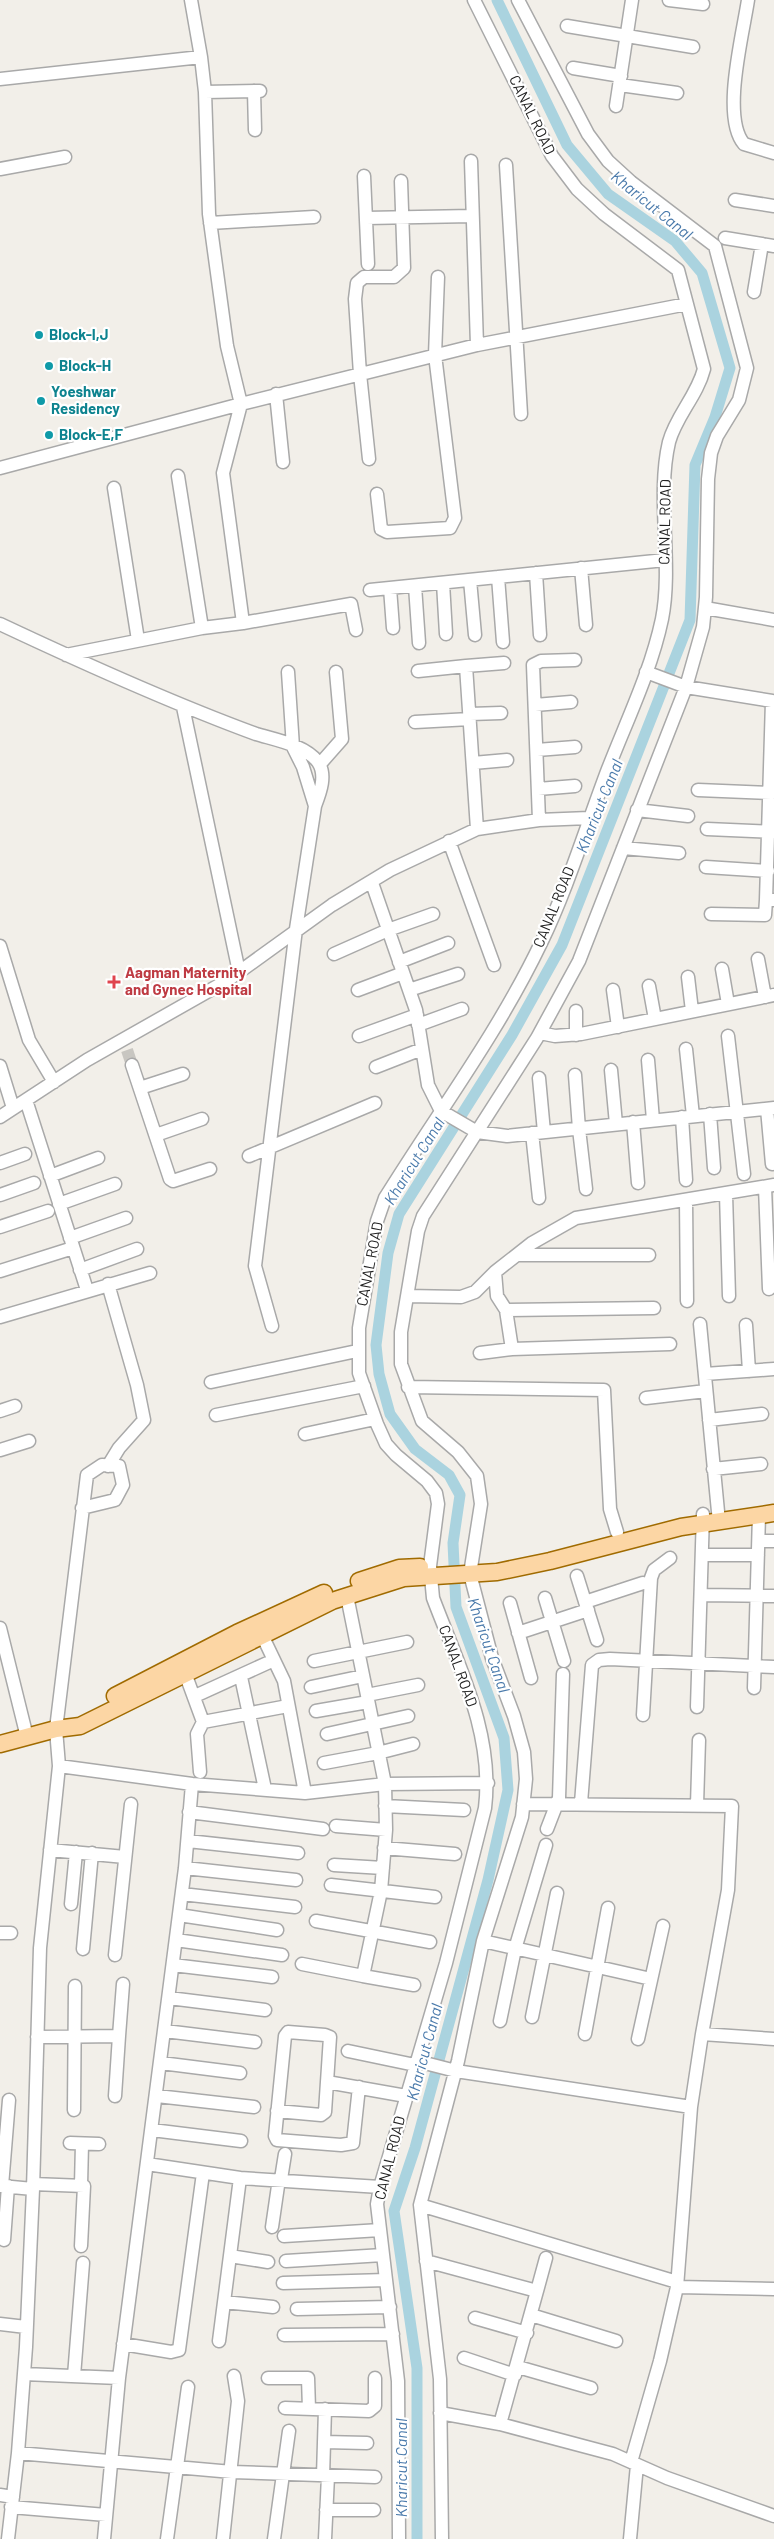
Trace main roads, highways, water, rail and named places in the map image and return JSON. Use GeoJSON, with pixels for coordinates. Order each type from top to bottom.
{"type":"FeatureCollection","features":[{"type":"Feature","properties":{"kind":"main road"},"geometry":{"type":"LineString","coordinates":[[470,1570],[617,1532],[711,1518],[774,1504]]}},
{"type":"Feature","properties":{"kind":"main road"},"geometry":{"type":"LineString","coordinates":[[56,1729],[74,1717],[229,1638],[328,1591],[399,1568],[433,1571],[470,1570],[497,1572],[574,1566],[711,1518],[767,1514]]}},
{"type":"Feature","properties":{"kind":"main road"},"geometry":{"type":"LineString","coordinates":[[0,1744],[56,1729],[80,1726],[332,1601],[404,1578],[433,1571]]}},
{"type":"Feature","properties":{"kind":"waterway","name":"Kharicut Canal"},"geometry":{"type":"LineString","coordinates":[[417,2539],[417,2368],[394,2211],[415,2148],[488,1880],[508,1790],[504,1738],[456,1607],[453,1543],[460,1495],[449,1475],[415,1449],[390,1414],[379,1374],[376,1345],[388,1253],[399,1214],[512,1035],[562,945],[690,620],[695,465],[715,417],[730,368],[702,273],[675,241],[608,194],[567,145],[497,0]]}},
{"type":"Feature","properties":{"kind":"tunnel"},"geometry":{"type":"LineString","coordinates":[[127,1050],[132,1065]]}},
{"type":"Feature","properties":{"kind":"place","name":"Block-I,J"},"geometry":{"type":"Point","coordinates":[39,335]}},
{"type":"Feature","properties":{"kind":"place","name":"Block-H"},"geometry":{"type":"Point","coordinates":[49,366]}},
{"type":"Feature","properties":{"kind":"place","name":"Yoeshwar Residency"},"geometry":{"type":"Point","coordinates":[41,401]}},
{"type":"Feature","properties":{"kind":"place","name":"Block-E,F"},"geometry":{"type":"Point","coordinates":[49,435]}},
{"type":"Feature","properties":{"kind":"place","name":"Aagman Maternity and Gynec Hospital"},"geometry":{"type":"Point","coordinates":[114,982]}}]}
